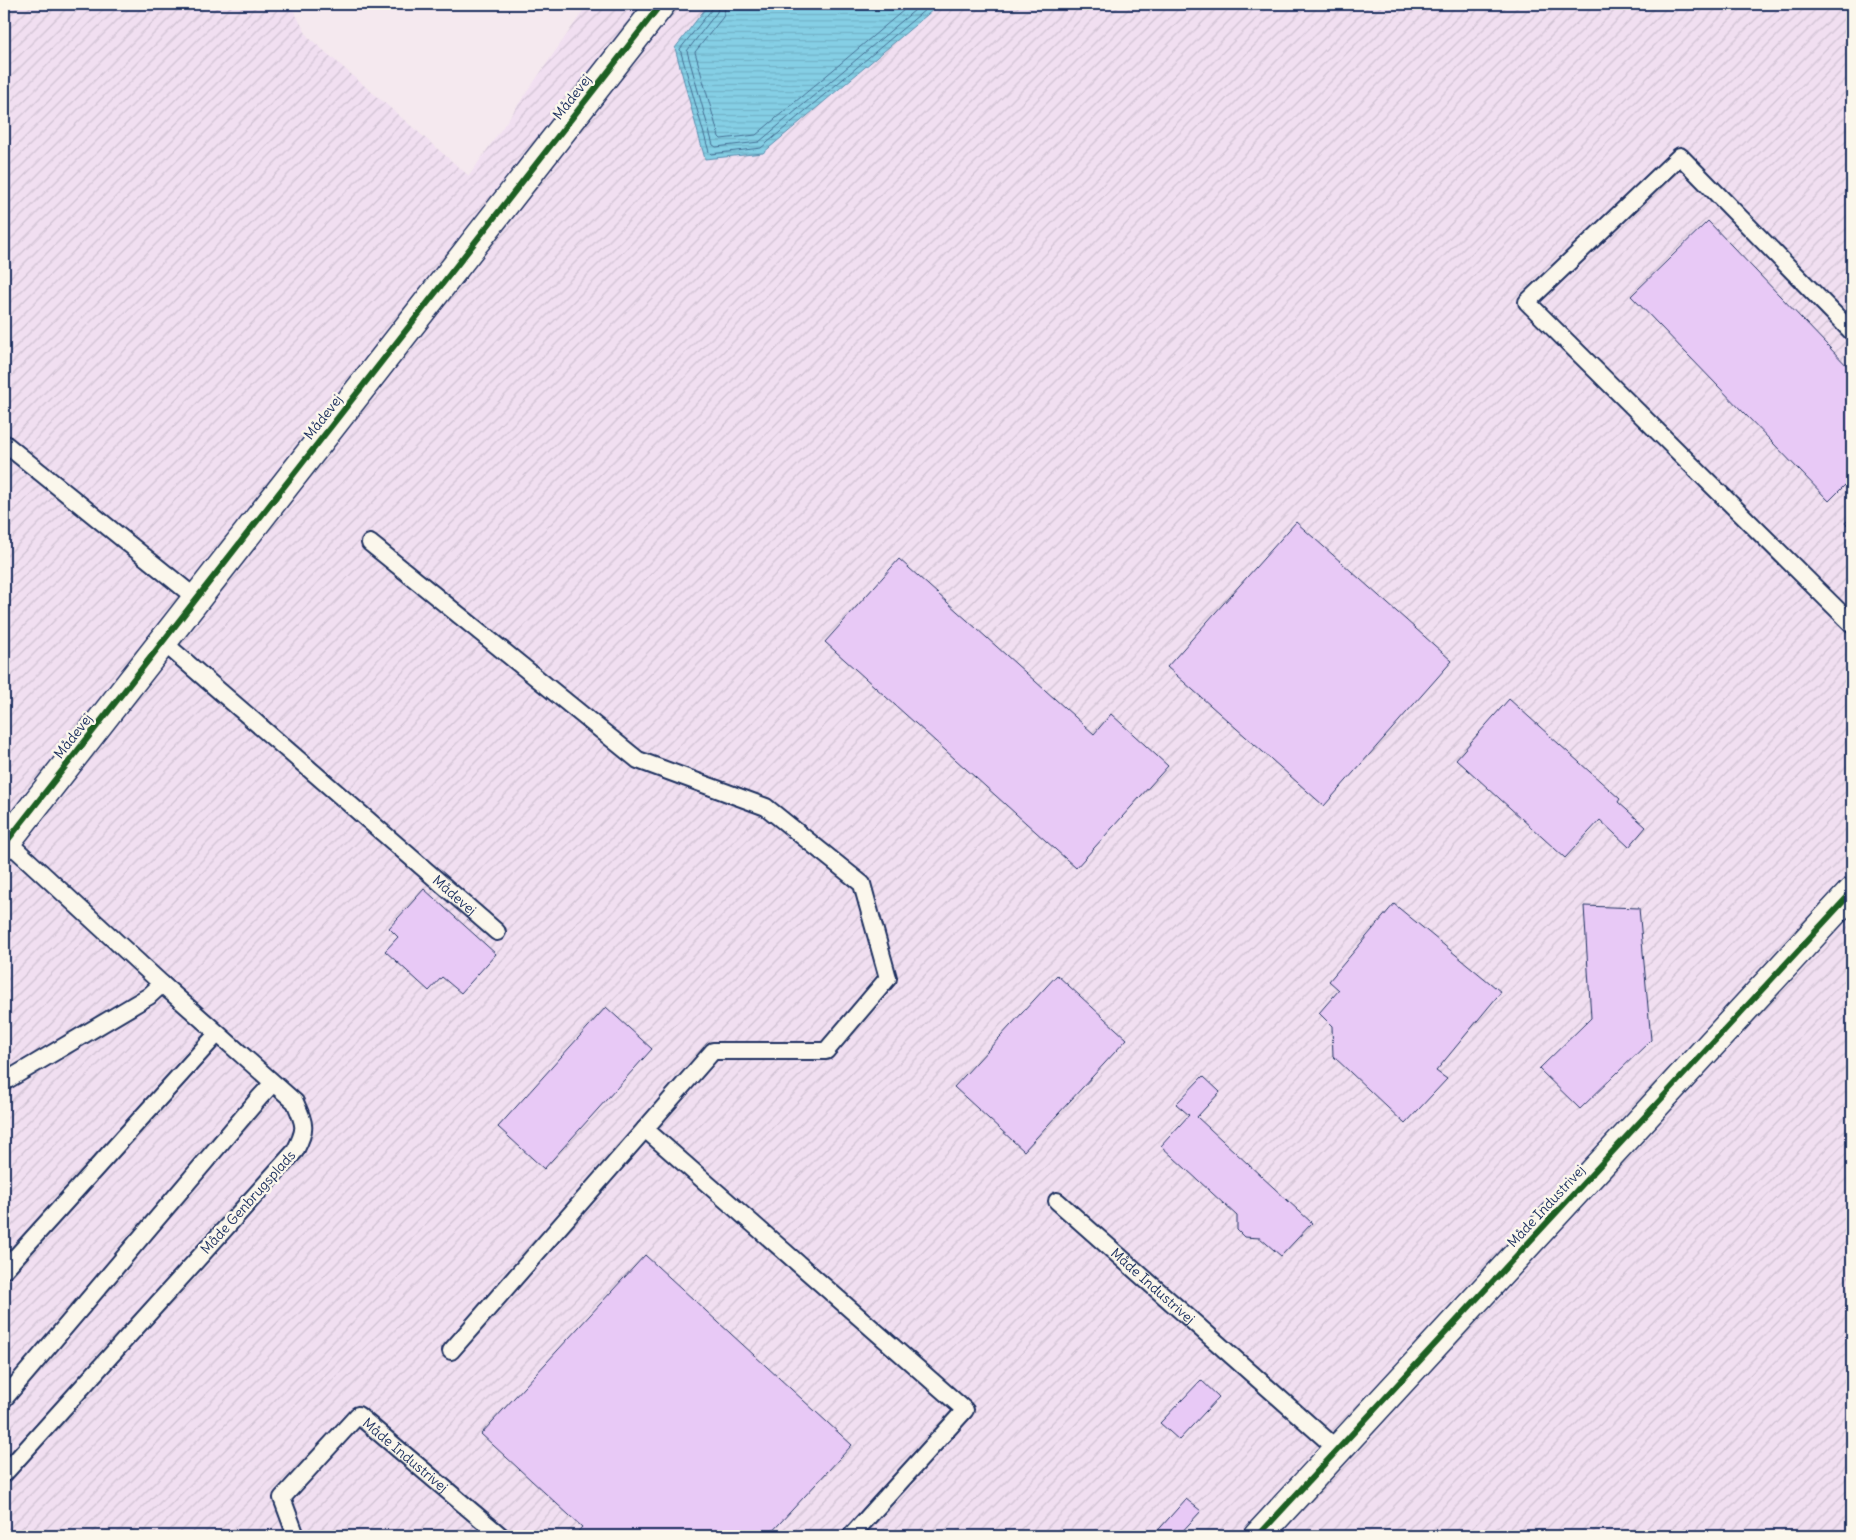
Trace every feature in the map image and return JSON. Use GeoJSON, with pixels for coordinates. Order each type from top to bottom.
{"type":"FeatureCollection","features":[{"type":"Feature","properties":{"kind":"street","name":"Mådevej"},"geometry":{"type":"LineString","coordinates":[[5,843],[661,4]]}},
{"type":"Feature","properties":{"kind":"street","name":"Måde Industrivej"},"geometry":{"type":"LineString","coordinates":[[1258,1536],[1852,892]]}},
{"type":"Feature","properties":{"kind":"lane"},"geometry":{"type":"LineString","coordinates":[[1852,332],[1680,156],[1527,302],[1852,624]]}},
{"type":"Feature","properties":{"kind":"lane"},"geometry":{"type":"LineString","coordinates":[[4,443],[197,599]]}},
{"type":"Feature","properties":{"kind":"lane"},"geometry":{"type":"LineString","coordinates":[[370,543],[638,760],[766,807],[862,884],[888,978],[826,1051],[713,1051],[451,1351]]}},
{"type":"Feature","properties":{"kind":"lane","name":"Mådevej"},"geometry":{"type":"LineString","coordinates":[[163,642],[497,932]]}},
{"type":"Feature","properties":{"kind":"lane","name":"Måde Genbrugsplads"},"geometry":{"type":"LineString","coordinates":[[4,1474],[295,1150],[303,1135],[302,1119],[295,1102],[5,843]]}},
{"type":"Feature","properties":{"kind":"lane"},"geometry":{"type":"LineString","coordinates":[[4,1082],[149,996],[162,984]]}},
{"type":"Feature","properties":{"kind":"lane"},"geometry":{"type":"LineString","coordinates":[[4,1270],[217,1034]]}},
{"type":"Feature","properties":{"kind":"lane"},"geometry":{"type":"LineString","coordinates":[[4,1399],[273,1083]]}},
{"type":"Feature","properties":{"kind":"lane"},"geometry":{"type":"LineString","coordinates":[[645,1130],[965,1410],[852,1536]]}},
{"type":"Feature","properties":{"kind":"lane","name":"Måde Industrivej"},"geometry":{"type":"LineString","coordinates":[[1057,1201],[1338,1450]]}},
{"type":"Feature","properties":{"kind":"lane","name":"Måde Industrivej"},"geometry":{"type":"LineString","coordinates":[[296,1536],[282,1498],[358,1415],[501,1536]]}},
{"type":"Feature","properties":{"kind":"shaded area"},"geometry":{"type":"Polygon","coordinates":[[[4,4],[290,4],[308,37],[469,176],[588,4],[1852,4],[1852,1536],[4,1536],[4,4]]]}},
{"type":"Feature","properties":{"kind":"water"},"geometry":{"type":"Polygon","coordinates":[[[709,4],[940,4],[763,153],[705,159],[675,48],[709,4]]]}},
{"type":"Feature","properties":{"kind":"building"},"geometry":{"type":"Polygon","coordinates":[[[1708,221],[1852,371],[1852,478],[1829,501],[1631,296],[1708,221]]]}},
{"type":"Feature","properties":{"kind":"building"},"geometry":{"type":"Polygon","coordinates":[[[1852,516],[1852,530],[1845,523],[1852,516]]]}},
{"type":"Feature","properties":{"kind":"building"},"geometry":{"type":"Polygon","coordinates":[[[1296,522],[1452,661],[1324,806],[1167,667],[1296,522]]]}},
{"type":"Feature","properties":{"kind":"building"},"geometry":{"type":"Polygon","coordinates":[[[899,559],[1094,734],[1111,714],[1168,766],[1076,868],[825,642],[899,559]]]}},
{"type":"Feature","properties":{"kind":"building"},"geometry":{"type":"Polygon","coordinates":[[[1509,699],[1620,799],[1618,802],[1646,827],[1629,847],[1600,820],[1565,858],[1456,759],[1509,699]]]}},
{"type":"Feature","properties":{"kind":"building"},"geometry":{"type":"Polygon","coordinates":[[[424,889],[496,954],[461,993],[442,977],[429,991],[385,951],[398,937],[389,928],[424,889]]]}},
{"type":"Feature","properties":{"kind":"building"},"geometry":{"type":"Polygon","coordinates":[[[1394,904],[1501,992],[1436,1071],[1447,1079],[1405,1124],[1333,1056],[1332,1026],[1319,1013],[1339,990],[1329,981],[1394,904]]]}},
{"type":"Feature","properties":{"kind":"building"},"geometry":{"type":"Polygon","coordinates":[[[1584,906],[1639,908],[1651,1040],[1580,1109],[1539,1069],[1591,1018],[1584,906]]]}},
{"type":"Feature","properties":{"kind":"building"},"geometry":{"type":"Polygon","coordinates":[[[1057,975],[1127,1039],[1024,1151],[954,1087],[1057,975]]]}},
{"type":"Feature","properties":{"kind":"building"},"geometry":{"type":"Polygon","coordinates":[[[606,1007],[652,1049],[544,1169],[498,1127],[606,1007]]]}},
{"type":"Feature","properties":{"kind":"building"},"geometry":{"type":"Polygon","coordinates":[[[1203,1076],[1220,1092],[1197,1117],[1312,1223],[1281,1256],[1260,1238],[1244,1237],[1237,1230],[1237,1216],[1161,1146],[1189,1115],[1176,1104],[1203,1076]]]}},
{"type":"Feature","properties":{"kind":"building"},"geometry":{"type":"Polygon","coordinates":[[[645,1255],[852,1445],[768,1536],[574,1536],[582,1527],[481,1434],[645,1255]]]}},
{"type":"Feature","properties":{"kind":"building"},"geometry":{"type":"Polygon","coordinates":[[[1201,1380],[1219,1397],[1179,1440],[1160,1423],[1201,1380]]]}},
{"type":"Feature","properties":{"kind":"building"},"geometry":{"type":"Polygon","coordinates":[[[1186,1499],[1201,1511],[1178,1536],[1153,1536],[1186,1499]]]}},
{"type":"Feature","properties":{"kind":"cycle path"},"geometry":{"type":"LineString","coordinates":[[4,845],[661,4]]}},
{"type":"Feature","properties":{"kind":"cycle path"},"geometry":{"type":"LineString","coordinates":[[1258,1536],[1852,892]]}}]}
